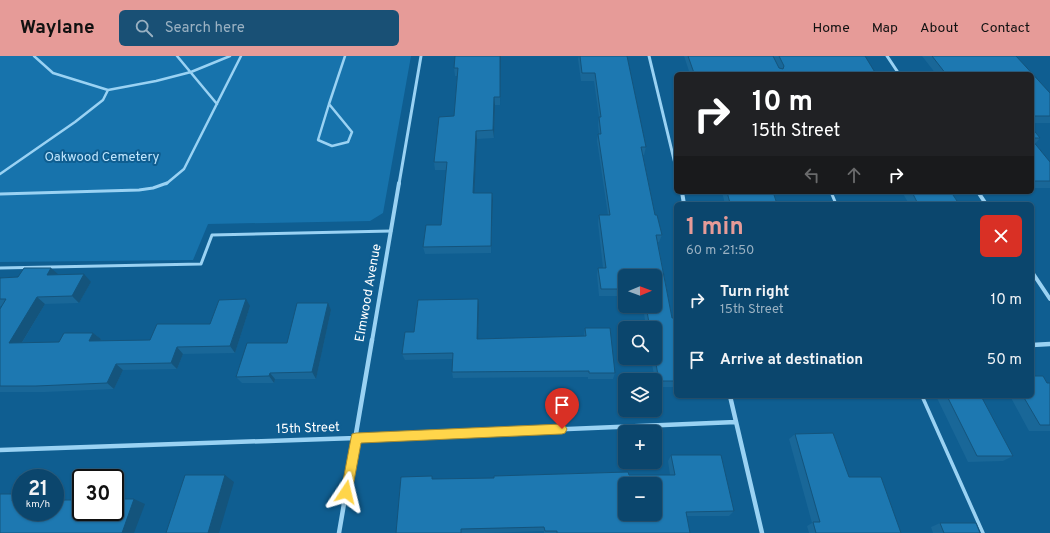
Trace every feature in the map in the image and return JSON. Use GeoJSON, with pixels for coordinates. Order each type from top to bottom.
{"type":"FeatureCollection","features":[{"type":"Feature","properties":{"kind":"street","name":"Elmwood Avenue"},"geometry":{"type":"LineString","coordinates":[[339,533],[421,56]]}},
{"type":"Feature","properties":{"kind":"street"},"geometry":{"type":"LineString","coordinates":[[649,56],[674,160]]}},
{"type":"Feature","properties":{"kind":"street"},"geometry":{"type":"LineString","coordinates":[[887,56],[898,72]]}},
{"type":"Feature","properties":{"kind":"street"},"geometry":{"type":"LineString","coordinates":[[1034,275],[1050,299]]}},
{"type":"Feature","properties":{"kind":"street"},"geometry":{"type":"LineString","coordinates":[[1034,344],[1050,344]]}},
{"type":"Feature","properties":{"kind":"street"},"geometry":{"type":"LineString","coordinates":[[730,398],[762,533]]}},
{"type":"Feature","properties":{"kind":"street","name":"15th Street"},"geometry":{"type":"LineString","coordinates":[[0,450],[356,438],[736,422]]}},
{"type":"Feature","properties":{"kind":"lane"},"geometry":{"type":"LineString","coordinates":[[34,56],[53,73],[108,90],[156,81],[191,72],[230,56]]}},
{"type":"Feature","properties":{"kind":"lane"},"geometry":{"type":"LineString","coordinates":[[177,56],[217,104]]}},
{"type":"Feature","properties":{"kind":"lane"},"geometry":{"type":"LineString","coordinates":[[0,194],[139,190],[150,189],[170,183],[184,170],[241,56]]}},
{"type":"Feature","properties":{"kind":"lane"},"geometry":{"type":"LineString","coordinates":[[329,104],[352,132],[348,142],[332,146],[318,140],[329,104],[345,56]]}},
{"type":"Feature","properties":{"kind":"lane"},"geometry":{"type":"LineString","coordinates":[[0,174],[75,122],[103,100],[108,90]]}},
{"type":"Feature","properties":{"kind":"lane"},"geometry":{"type":"LineString","coordinates":[[0,268],[200,264],[212,235],[391,231]]}},
{"type":"Feature","properties":{"kind":"lane"},"geometry":{"type":"LineString","coordinates":[[923,398],[983,533]]}},
{"type":"Feature","properties":{"kind":"green space","name":"Oakwood Cemetery"},"geometry":{"type":"Polygon","coordinates":[[[0,56],[411,56],[383,213],[370,221],[208,224],[193,260],[0,262],[0,56]]]}},
{"type":"Feature","properties":{"kind":"building"},"geometry":{"type":"Polygon","coordinates":[[[455,56],[500,56],[500,97],[494,97],[493,130],[476,131],[473,193],[492,193],[491,246],[423,247],[426,225],[441,225],[447,162],[434,162],[439,117],[454,116],[458,68],[454,68],[455,56]]]}},
{"type":"Feature","properties":{"kind":"building"},"geometry":{"type":"Polygon","coordinates":[[[580,56],[627,56],[646,147],[641,147],[655,215],[657,215],[662,235],[656,235],[672,318],[674,318],[674,381],[662,381],[662,373],[658,373],[656,365],[662,365],[662,321],[649,321],[647,313],[662,313],[662,269],[618,269],[618,289],[601,289],[598,268],[606,268],[599,215],[610,215],[598,134],[601,134],[599,117],[601,117],[595,73],[582,73],[580,56]]]}},
{"type":"Feature","properties":{"kind":"building"},"geometry":{"type":"Polygon","coordinates":[[[688,56],[773,56],[779,68],[783,69],[784,66],[779,56],[865,56],[875,72],[694,72],[688,56]]]}},
{"type":"Feature","properties":{"kind":"building"},"geometry":{"type":"Polygon","coordinates":[[[932,56],[1016,56],[1031,72],[944,72],[932,56]]]}},
{"type":"Feature","properties":{"kind":"building"},"geometry":{"type":"Polygon","coordinates":[[[1034,76],[1050,93],[1050,116],[1034,116],[1034,76]]]}},
{"type":"Feature","properties":{"kind":"building"},"geometry":{"type":"Polygon","coordinates":[[[1034,130],[1040,138],[1034,138],[1034,130]]]}},
{"type":"Feature","properties":{"kind":"building"},"geometry":{"type":"Polygon","coordinates":[[[1034,142],[1050,162],[1050,181],[1034,181],[1034,142]]]}},
{"type":"Feature","properties":{"kind":"building"},"geometry":{"type":"Polygon","coordinates":[[[728,194],[774,194],[776,202],[730,202],[728,194]]]}},
{"type":"Feature","properties":{"kind":"building"},"geometry":{"type":"Polygon","coordinates":[[[913,194],[952,194],[958,202],[917,202],[913,194]]]}},
{"type":"Feature","properties":{"kind":"building"},"geometry":{"type":"Polygon","coordinates":[[[24,268],[51,268],[47,275],[84,274],[72,296],[37,297],[9,343],[59,342],[64,333],[93,333],[89,341],[150,340],[157,324],[210,324],[219,300],[246,299],[230,346],[177,347],[171,363],[116,364],[107,383],[0,386],[0,309],[6,299],[0,299],[0,278],[18,277],[24,268]]]}},
{"type":"Feature","properties":{"kind":"building"},"geometry":{"type":"Polygon","coordinates":[[[478,299],[477,339],[586,336],[585,328],[610,328],[615,373],[589,373],[589,371],[452,372],[453,353],[402,354],[405,332],[414,332],[418,300],[478,299]]]}},
{"type":"Feature","properties":{"kind":"building"},"geometry":{"type":"Polygon","coordinates":[[[297,303],[328,303],[312,372],[270,373],[269,376],[236,377],[247,343],[287,343],[297,303]]]}},
{"type":"Feature","properties":{"kind":"building"},"geometry":{"type":"Polygon","coordinates":[[[1034,376],[1043,376],[1047,383],[1050,383],[1050,425],[1040,425],[1024,398],[1034,398],[1034,376]]]}},
{"type":"Feature","properties":{"kind":"building"},"geometry":{"type":"Polygon","coordinates":[[[948,398],[982,398],[1013,456],[977,456],[948,398]]]}},
{"type":"Feature","properties":{"kind":"building"},"geometry":{"type":"Polygon","coordinates":[[[833,433],[849,477],[881,477],[901,533],[816,533],[813,522],[820,522],[795,434],[833,433]]]}},
{"type":"Feature","properties":{"kind":"building"},"geometry":{"type":"Polygon","coordinates":[[[671,455],[721,455],[734,511],[686,512],[690,533],[557,533],[557,531],[545,531],[544,527],[461,529],[461,533],[396,533],[401,477],[432,476],[432,479],[494,478],[494,476],[628,472],[629,475],[675,475],[671,455]]]}},
{"type":"Feature","properties":{"kind":"building"},"geometry":{"type":"Polygon","coordinates":[[[185,475],[225,475],[208,533],[166,533],[185,475]]]}},
{"type":"Feature","properties":{"kind":"building"},"geometry":{"type":"Polygon","coordinates":[[[0,494],[12,494],[12,521],[64,521],[64,500],[72,500],[72,521],[124,521],[124,499],[134,499],[122,533],[0,533],[0,494]]]}},
{"type":"Feature","properties":{"kind":"building"},"geometry":{"type":"Polygon","coordinates":[[[940,523],[976,523],[980,533],[944,533],[940,523]]]}},
{"type":"Feature","properties":{"kind":"route"},"geometry":{"type":"LineString","coordinates":[[346,492],[356,438],[562,429]]}}]}
